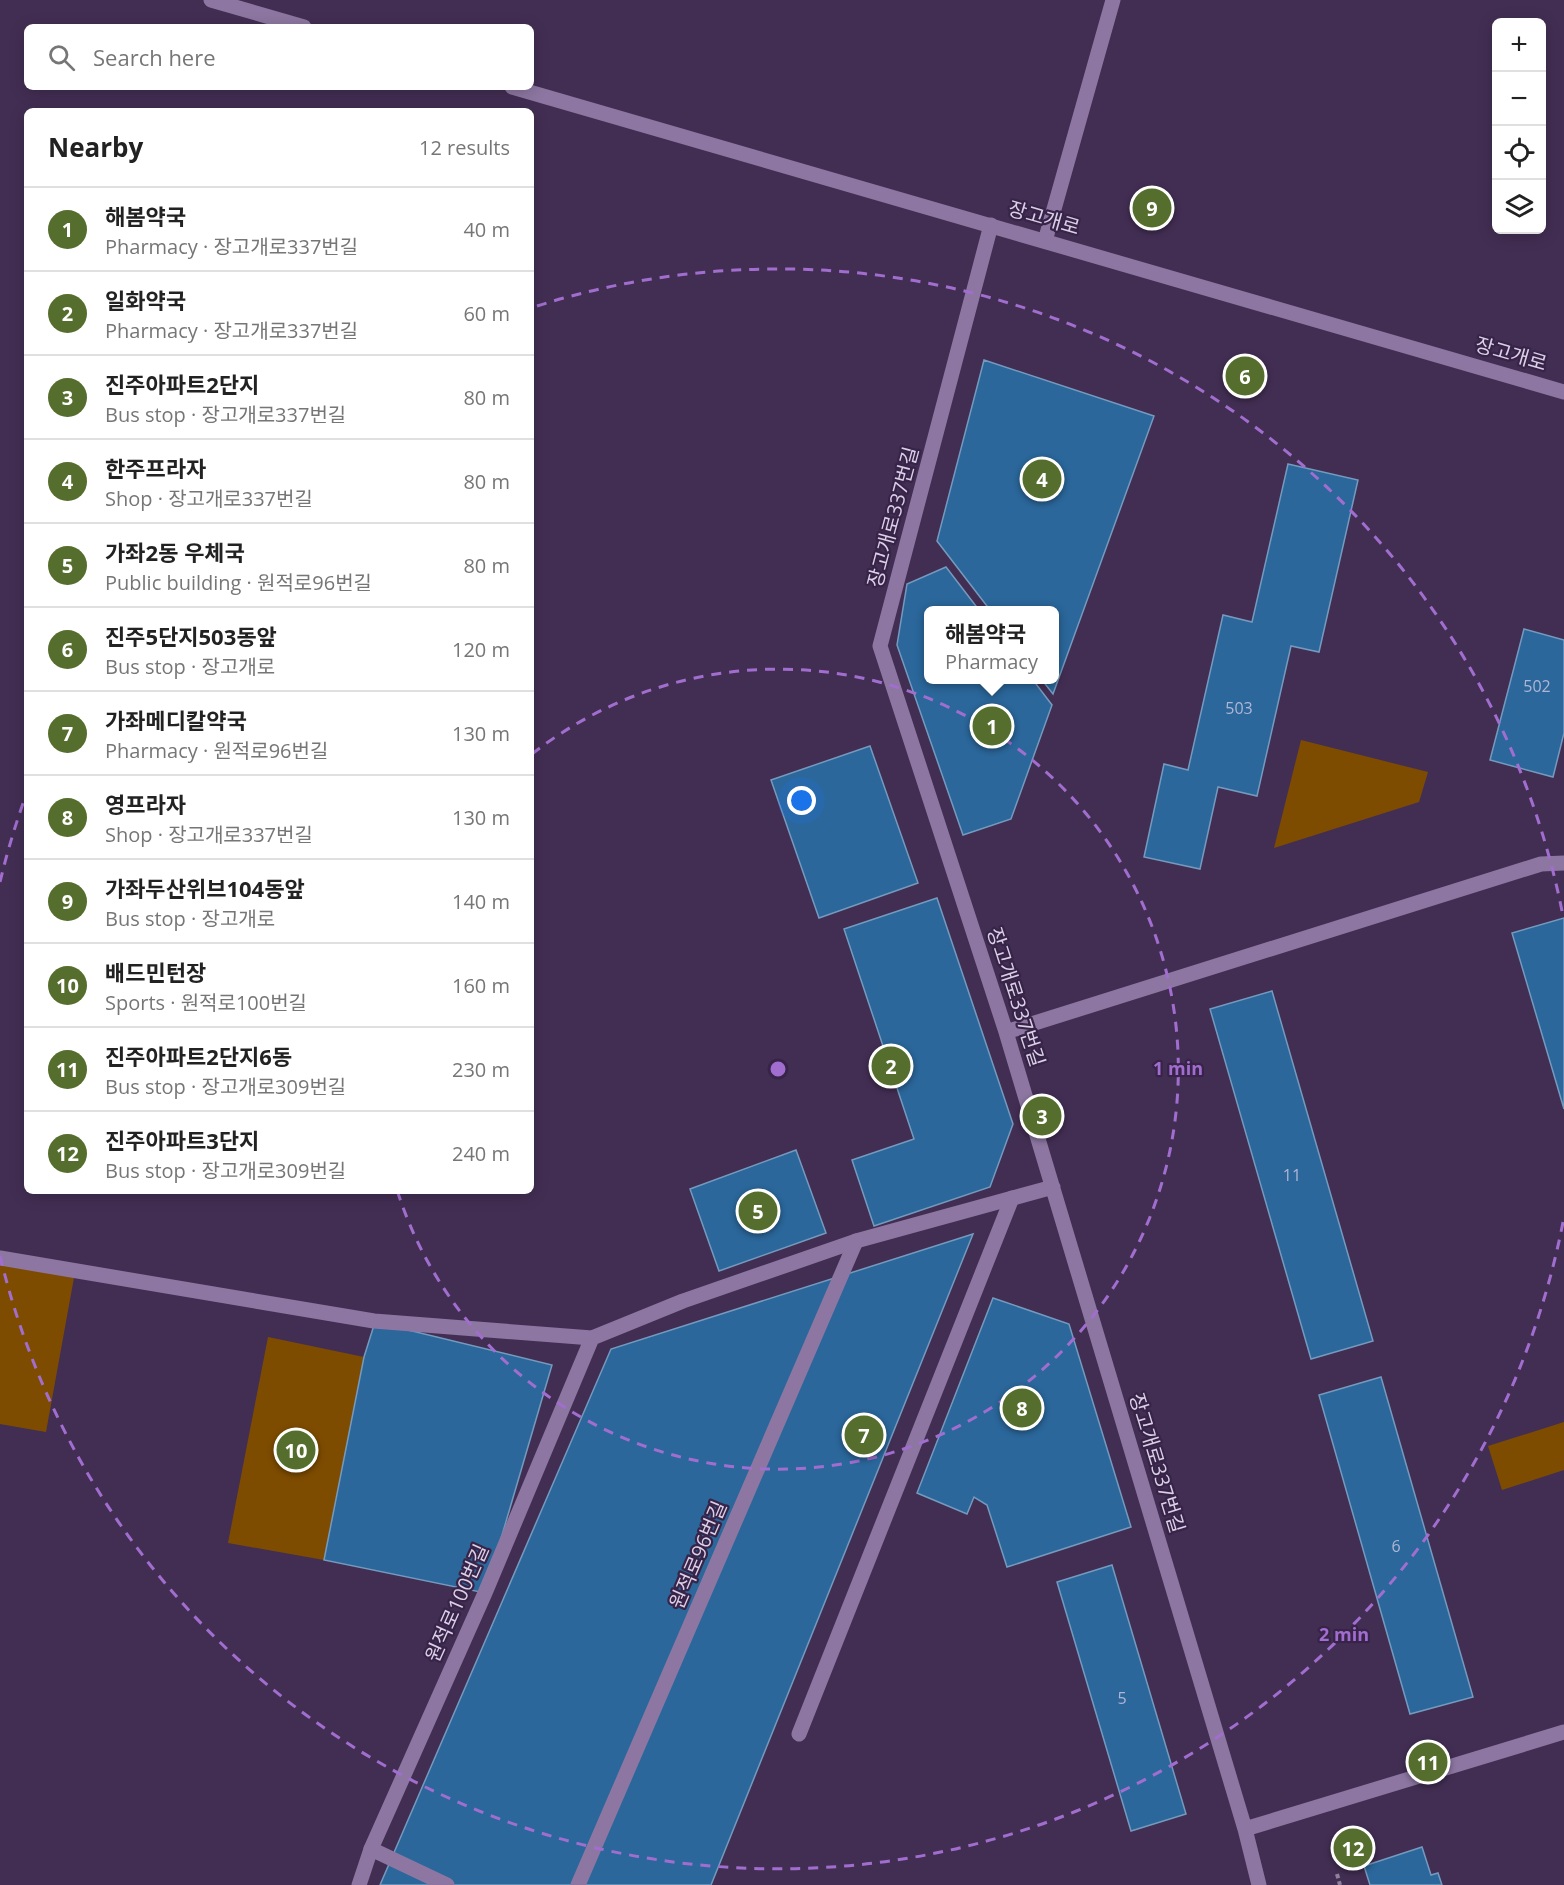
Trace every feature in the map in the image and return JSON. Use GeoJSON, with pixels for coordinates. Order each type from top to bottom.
{"type":"FeatureCollection","features":[{"type":"Feature","properties":{"kind":"street"},"geometry":{"type":"LineString","coordinates":[[211,0],[294,24]]}},
{"type":"Feature","properties":{"kind":"street"},"geometry":{"type":"LineString","coordinates":[[1046,240],[1113,0]]}},
{"type":"Feature","properties":{"kind":"street","name":"장고개로"},"geometry":{"type":"LineString","coordinates":[[522,90],[1564,392]]}},
{"type":"Feature","properties":{"kind":"street","name":"장고개로337번길"},"geometry":{"type":"LineString","coordinates":[[991,225],[880,646],[1006,1032],[1245,1829],[1259,1885]]}},
{"type":"Feature","properties":{"kind":"street"},"geometry":{"type":"LineString","coordinates":[[1006,1032],[1541,864],[1564,863]]}},
{"type":"Feature","properties":{"kind":"street"},"geometry":{"type":"LineString","coordinates":[[0,1258],[374,1321],[592,1338],[683,1301],[856,1241],[1053,1187]]}},
{"type":"Feature","properties":{"kind":"street"},"geometry":{"type":"LineString","coordinates":[[799,1734],[1012,1198]]}},
{"type":"Feature","properties":{"kind":"street","name":"원적로96번길"},"geometry":{"type":"LineString","coordinates":[[578,1885],[856,1241]]}},
{"type":"Feature","properties":{"kind":"street","name":"원적로100번길"},"geometry":{"type":"LineString","coordinates":[[359,1885],[371,1849],[485,1593],[592,1338]]}},
{"type":"Feature","properties":{"kind":"street"},"geometry":{"type":"LineString","coordinates":[[1245,1829],[1564,1732]]}},
{"type":"Feature","properties":{"kind":"street"},"geometry":{"type":"LineString","coordinates":[[371,1849],[447,1885]]}},
{"type":"Feature","properties":{"kind":"path"},"geometry":{"type":"LineString","coordinates":[[1337,1875],[1340,1885]]}},
{"type":"Feature","properties":{"kind":"shaded area"},"geometry":{"type":"Polygon","coordinates":[[[1301,740],[1428,772],[1419,802],[1274,848],[1301,740]]]}},
{"type":"Feature","properties":{"kind":"shaded area"},"geometry":{"type":"Polygon","coordinates":[[[0,1258],[75,1272],[46,1432],[0,1424],[0,1258]]]}},
{"type":"Feature","properties":{"kind":"shaded area"},"geometry":{"type":"Polygon","coordinates":[[[268,1337],[364,1357],[324,1560],[228,1543],[268,1337]]]}},
{"type":"Feature","properties":{"kind":"shaded area"},"geometry":{"type":"Polygon","coordinates":[[[1564,1422],[1564,1470],[1502,1490],[1488,1446],[1564,1422]]]}},
{"type":"Feature","properties":{"kind":"building"},"geometry":{"type":"Polygon","coordinates":[[[984,360],[1154,416],[1059,677],[1059,606],[987,606],[937,541],[984,360]]]}},
{"type":"Feature","properties":{"kind":"building"},"geometry":{"type":"Polygon","coordinates":[[[1288,464],[1358,480],[1319,652],[1291,646],[1257,796],[1218,787],[1200,869],[1144,857],[1164,764],[1188,770],[1223,615],[1252,622],[1288,464]]]}},
{"type":"Feature","properties":{"kind":"building"},"geometry":{"type":"Polygon","coordinates":[[[946,567],[976,606],[924,606],[924,684],[1036,684],[1052,705],[1011,819],[963,835],[897,645],[907,584],[946,567]]]}},
{"type":"Feature","properties":{"kind":"building"},"geometry":{"type":"Polygon","coordinates":[[[1524,629],[1564,640],[1564,733],[1553,777],[1490,760],[1524,629]]]}},
{"type":"Feature","properties":{"kind":"building"},"geometry":{"type":"Polygon","coordinates":[[[1045,684],[1057,684],[1053,694],[1045,684]]]}},
{"type":"Feature","properties":{"kind":"building"},"geometry":{"type":"Polygon","coordinates":[[[870,746],[918,883],[819,918],[771,780],[870,746]]]}},
{"type":"Feature","properties":{"kind":"building"},"geometry":{"type":"Polygon","coordinates":[[[937,898],[1013,1124],[990,1187],[874,1226],[852,1160],[914,1139],[844,929],[937,898]]]}},
{"type":"Feature","properties":{"kind":"building"},"geometry":{"type":"Polygon","coordinates":[[[1564,918],[1564,1109],[1512,933],[1564,918]]]}},
{"type":"Feature","properties":{"kind":"building"},"geometry":{"type":"Polygon","coordinates":[[[1272,991],[1373,1341],[1311,1359],[1210,1009],[1272,991]]]}},
{"type":"Feature","properties":{"kind":"building"},"geometry":{"type":"Polygon","coordinates":[[[796,1150],[826,1233],[719,1271],[690,1189],[796,1150]]]}},
{"type":"Feature","properties":{"kind":"building"},"geometry":{"type":"Polygon","coordinates":[[[973,1234],[711,1885],[380,1885],[611,1349],[973,1234]]]}},
{"type":"Feature","properties":{"kind":"building"},"geometry":{"type":"Polygon","coordinates":[[[993,1298],[1069,1324],[1131,1527],[1007,1567],[987,1505],[974,1497],[967,1514],[917,1493],[993,1298]]]}},
{"type":"Feature","properties":{"kind":"building"},"geometry":{"type":"Polygon","coordinates":[[[375,1322],[552,1365],[485,1593],[324,1560],[364,1357],[375,1322]]]}},
{"type":"Feature","properties":{"kind":"building"},"geometry":{"type":"Polygon","coordinates":[[[1381,1377],[1473,1697],[1410,1714],[1319,1395],[1381,1377]]]}},
{"type":"Feature","properties":{"kind":"building"},"geometry":{"type":"Polygon","coordinates":[[[1112,1565],[1186,1814],[1131,1831],[1057,1582],[1112,1565]]]}},
{"type":"Feature","properties":{"kind":"building"},"geometry":{"type":"Polygon","coordinates":[[[1422,1847],[1431,1875],[1438,1873],[1442,1885],[1370,1885],[1364,1866],[1422,1847]]]}},
{"type":"Feature","properties":{"kind":"place","name":"가좌두산위브104동앞"},"geometry":{"type":"Point","coordinates":[1152,208]}},
{"type":"Feature","properties":{"kind":"place","name":"진주5단지503동앞"},"geometry":{"type":"Point","coordinates":[1245,376]}},
{"type":"Feature","properties":{"kind":"place","name":"한주프라자"},"geometry":{"type":"Point","coordinates":[1042,479]}},
{"type":"Feature","properties":{"kind":"place","name":"해봄약국"},"geometry":{"type":"Point","coordinates":[992,726]}},
{"type":"Feature","properties":{"kind":"place","name":"일화약국"},"geometry":{"type":"Point","coordinates":[891,1066]}},
{"type":"Feature","properties":{"kind":"place","name":"진주아파트2단지"},"geometry":{"type":"Point","coordinates":[1042,1116]}},
{"type":"Feature","properties":{"kind":"place","name":"가좌2동 우체국"},"geometry":{"type":"Point","coordinates":[758,1211]}},
{"type":"Feature","properties":{"kind":"place","name":"영프라자"},"geometry":{"type":"Point","coordinates":[1022,1408]}},
{"type":"Feature","properties":{"kind":"place","name":"가좌메디칼약국"},"geometry":{"type":"Point","coordinates":[864,1435]}},
{"type":"Feature","properties":{"kind":"place","name":"배드민턴장"},"geometry":{"type":"Point","coordinates":[296,1450]}},
{"type":"Feature","properties":{"kind":"place","name":"진주아파트2단지6동"},"geometry":{"type":"Point","coordinates":[1428,1762]}},
{"type":"Feature","properties":{"kind":"place","name":"진주아파트3단지"},"geometry":{"type":"Point","coordinates":[1353,1848]}}]}
